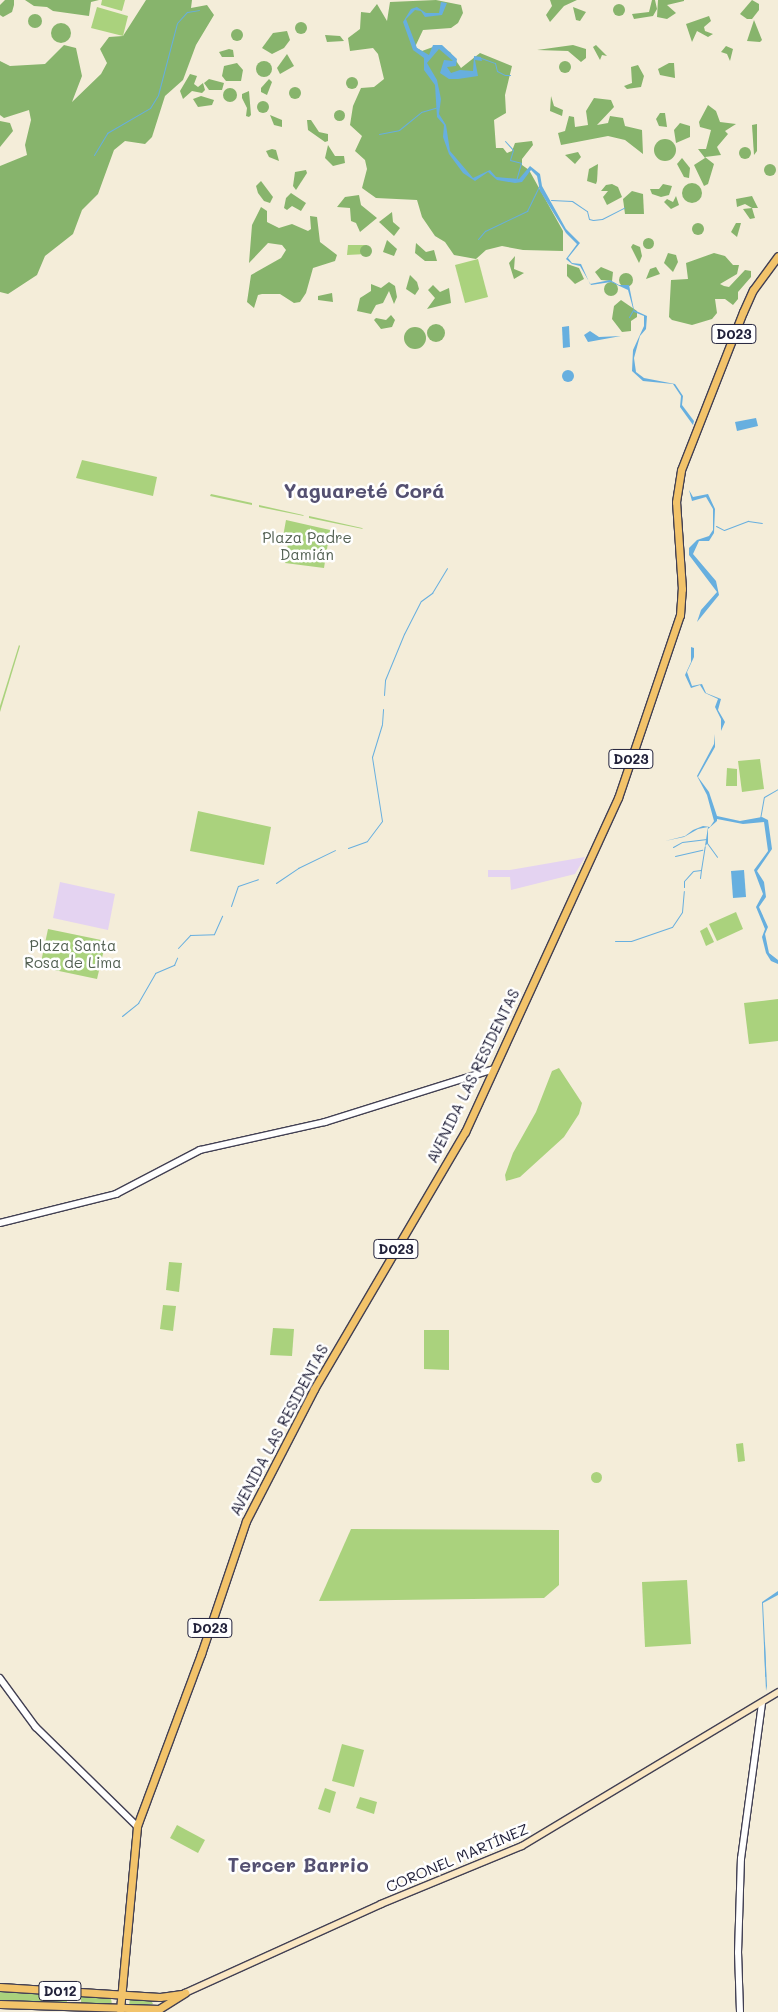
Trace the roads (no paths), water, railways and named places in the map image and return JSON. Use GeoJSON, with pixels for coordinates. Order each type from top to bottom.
{"type":"FeatureCollection","features":[{"type":"Feature","properties":{"kind":"main road","name":"AVENIDA LAS RESIDENTAS"},"geometry":{"type":"LineString","coordinates":[[120,2010],[137,1826],[202,1654],[246,1520],[314,1389],[461,1140],[618,798],[676,629],[683,598],[676,492],[696,431],[748,301],[778,256]]}},
{"type":"Feature","properties":{"kind":"main road","name":"CORONEL MARTÍNEZ"},"geometry":{"type":"LineString","coordinates":[[184,1993],[381,1904],[522,1846],[778,1692]]}},
{"type":"Feature","properties":{"kind":"main road","name":"D012"},"geometry":{"type":"LineString","coordinates":[[0,1987],[160,1997],[184,1993]]}},
{"type":"Feature","properties":{"kind":"main road","name":"D012"},"geometry":{"type":"LineString","coordinates":[[0,2004],[159,2011],[184,1993]]}},
{"type":"Feature","properties":{"kind":"street"},"geometry":{"type":"LineString","coordinates":[[0,1223],[116,1194],[200,1150],[325,1122],[494,1069]]}},
{"type":"Feature","properties":{"kind":"street"},"geometry":{"type":"LineString","coordinates":[[0,1671],[39,1728]]}},
{"type":"Feature","properties":{"kind":"street"},"geometry":{"type":"LineString","coordinates":[[0,1678],[39,1728],[137,1826]]}},
{"type":"Feature","properties":{"kind":"street"},"geometry":{"type":"LineString","coordinates":[[740,2012],[738,1953],[741,1859],[765,1701]]}},
{"type":"Feature","properties":{"kind":"street"},"geometry":{"type":"LineString","coordinates":[[159,2011],[160,1997]]}},
{"type":"Feature","properties":{"kind":"water"},"geometry":{"type":"Polygon","coordinates":[[[441,2],[447,3],[442,15],[425,17],[421,11],[415,10],[406,19],[417,48],[429,55],[433,45],[442,45],[457,59],[456,66],[447,67],[451,73],[460,70],[473,71],[474,56],[481,57],[482,61],[475,60],[478,76],[458,79],[449,79],[440,73],[444,60],[453,61],[439,49],[427,63],[437,80],[441,99],[439,114],[446,125],[450,151],[473,178],[490,170],[496,177],[519,179],[530,166],[540,174],[542,186],[566,229],[580,243],[568,258],[572,263],[581,264],[589,281],[580,266],[572,264],[566,259],[577,244],[566,233],[540,191],[537,176],[531,170],[522,182],[515,183],[497,180],[488,172],[475,181],[463,173],[449,154],[443,137],[444,125],[437,117],[435,85],[424,70],[424,58],[413,50],[403,22],[411,9],[417,7],[426,13],[439,13],[441,2]]]}},
{"type":"Feature","properties":{"kind":"water"},"geometry":{"type":"Polygon","coordinates":[[[610,280],[619,285],[629,285],[634,310],[647,316],[646,329],[640,336],[634,358],[636,372],[644,378],[675,384],[683,396],[682,405],[694,421],[693,425],[680,407],[681,396],[673,384],[643,381],[632,371],[633,350],[644,326],[644,316],[634,312],[628,290],[611,282],[590,284],[610,280]]]}},
{"type":"Feature","properties":{"kind":"water"},"geometry":{"type":"Polygon","coordinates":[[[569,326],[570,347],[563,348],[562,327],[569,326]]]}},
{"type":"Feature","properties":{"kind":"water"},"geometry":{"type":"Polygon","coordinates":[[[590,331],[599,337],[621,336],[588,342],[584,335],[590,331]]]}},
{"type":"Feature","properties":{"kind":"water"},"geometry":{"type":"Polygon","coordinates":[[[566,370],[570,370],[574,376],[570,382],[566,382],[562,378],[562,374],[566,370]]]}},
{"type":"Feature","properties":{"kind":"water"},"geometry":{"type":"Polygon","coordinates":[[[756,418],[758,426],[737,431],[735,422],[756,418]]]}},
{"type":"Feature","properties":{"kind":"water"},"geometry":{"type":"Polygon","coordinates":[[[689,490],[693,497],[708,494],[715,509],[714,533],[709,541],[699,541],[693,554],[716,581],[719,595],[697,622],[701,610],[717,592],[689,555],[689,548],[697,540],[709,536],[713,530],[713,509],[706,497],[692,501],[689,490]]]}},
{"type":"Feature","properties":{"kind":"water"},"geometry":{"type":"Polygon","coordinates":[[[691,647],[694,648],[694,657],[687,672],[692,686],[702,684],[706,693],[721,699],[718,710],[725,722],[721,731],[721,719],[715,707],[718,699],[705,693],[700,685],[691,688],[685,675],[691,662],[691,647]]]}},
{"type":"Feature","properties":{"kind":"water"},"geometry":{"type":"Polygon","coordinates":[[[715,734],[715,747],[698,777],[709,792],[717,816],[740,821],[762,817],[768,820],[772,849],[757,871],[764,882],[766,897],[759,907],[768,927],[765,934],[769,953],[778,960],[778,964],[771,961],[766,953],[762,937],[765,929],[756,907],[763,894],[754,870],[768,851],[764,822],[743,824],[717,819],[717,821],[708,829],[708,843],[705,846],[708,827],[698,829],[684,837],[665,841],[685,836],[703,826],[710,827],[714,821],[707,795],[697,776],[714,744],[715,734]]]}},
{"type":"Feature","properties":{"kind":"water"},"geometry":{"type":"Polygon","coordinates":[[[744,870],[746,897],[733,898],[731,871],[744,870]]]}},
{"type":"Feature","properties":{"kind":"water"},"geometry":{"type":"Polygon","coordinates":[[[778,1591],[778,1595],[763,1603],[766,1691],[762,1602],[778,1591]]]}},
{"type":"Feature","properties":{"kind":"waterway"},"geometry":{"type":"LineString","coordinates":[[94,155],[107,133],[150,108],[158,95],[177,23],[187,12],[199,10]]}},
{"type":"Feature","properties":{"kind":"waterway"},"geometry":{"type":"LineString","coordinates":[[481,58],[495,63],[497,71],[510,75]]}},
{"type":"Feature","properties":{"kind":"waterway"},"geometry":{"type":"LineString","coordinates":[[379,134],[399,130],[421,112],[438,107]]}},
{"type":"Feature","properties":{"kind":"waterway"},"geometry":{"type":"LineString","coordinates":[[505,141],[513,150],[510,160],[521,163],[516,180]]}},
{"type":"Feature","properties":{"kind":"waterway"},"geometry":{"type":"LineString","coordinates":[[478,239],[485,231],[527,211],[539,186]]}},
{"type":"Feature","properties":{"kind":"waterway"},"geometry":{"type":"LineString","coordinates":[[551,200],[572,201],[587,211],[589,219],[593,220],[602,219],[624,208]]}},
{"type":"Feature","properties":{"kind":"waterway"},"geometry":{"type":"LineString","coordinates":[[629,317],[633,310]]}},
{"type":"Feature","properties":{"kind":"waterway"},"geometry":{"type":"LineString","coordinates":[[716,526],[724,530],[748,521],[762,523]]}},
{"type":"Feature","properties":{"kind":"waterway"},"geometry":{"type":"LineString","coordinates":[[384,695],[385,680],[404,634],[421,601],[432,593],[447,568]]}},
{"type":"Feature","properties":{"kind":"waterway"},"geometry":{"type":"LineString","coordinates":[[348,848],[367,841],[382,821],[372,757],[382,724],[383,709]]}},
{"type":"Feature","properties":{"kind":"waterway"},"geometry":{"type":"LineString","coordinates":[[760,819],[764,797],[778,789]]}},
{"type":"Feature","properties":{"kind":"waterway"},"geometry":{"type":"LineString","coordinates":[[673,847],[682,842],[707,839]]}},
{"type":"Feature","properties":{"kind":"waterway"},"geometry":{"type":"LineString","coordinates":[[707,843],[717,857]]}},
{"type":"Feature","properties":{"kind":"waterway"},"geometry":{"type":"LineString","coordinates":[[684,887],[684,881],[693,871],[701,870],[705,846]]}},
{"type":"Feature","properties":{"kind":"waterway"},"geometry":{"type":"LineString","coordinates":[[276,883],[298,868],[335,850]]}},
{"type":"Feature","properties":{"kind":"waterway"},"geometry":{"type":"LineString","coordinates":[[675,856],[702,850]]}},
{"type":"Feature","properties":{"kind":"waterway"},"geometry":{"type":"LineString","coordinates":[[700,878],[701,870]]}},
{"type":"Feature","properties":{"kind":"waterway"},"geometry":{"type":"LineString","coordinates":[[231,906],[238,886],[258,879]]}},
{"type":"Feature","properties":{"kind":"waterway"},"geometry":{"type":"LineString","coordinates":[[615,941],[631,941],[672,927],[682,912],[684,891]]}},
{"type":"Feature","properties":{"kind":"waterway"},"geometry":{"type":"LineString","coordinates":[[178,948],[190,935],[214,934],[222,916]]}},
{"type":"Feature","properties":{"kind":"waterway"},"geometry":{"type":"LineString","coordinates":[[122,1016],[138,1003],[155,973],[174,965],[177,958]]}},
{"type":"Feature","properties":{"kind":"waterway"},"geometry":{"type":"LineString","coordinates":[[764,1642],[765,1676]]}},
{"type":"Feature","properties":{"kind":"district","name":"Yaguareté Corá"},"geometry":{"type":"Point","coordinates":[364,490]}},
{"type":"Feature","properties":{"kind":"district","name":"Tercer Barrio"},"geometry":{"type":"Point","coordinates":[298,1864]}},
{"type":"Feature","properties":{"kind":"park label","name":"Plaza Padre Damián"},"geometry":{"type":"Point","coordinates":[307,546]}},
{"type":"Feature","properties":{"kind":"park label","name":"Plaza Santa Rosa de Lima"},"geometry":{"type":"Point","coordinates":[73,954]}}]}
